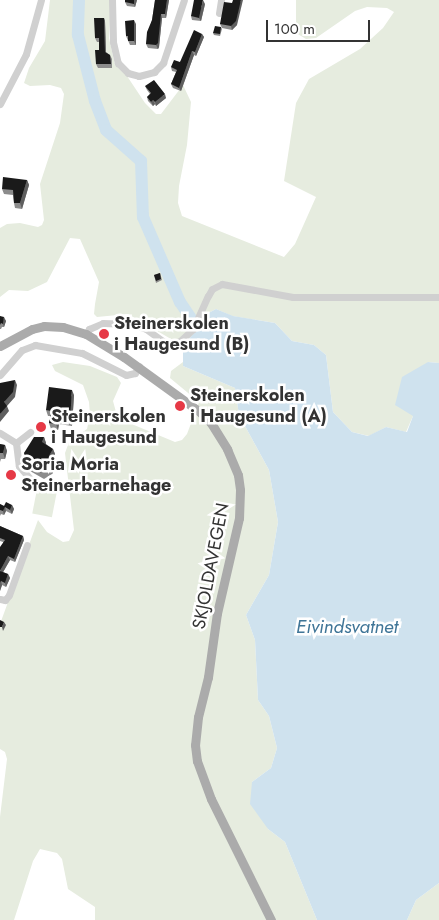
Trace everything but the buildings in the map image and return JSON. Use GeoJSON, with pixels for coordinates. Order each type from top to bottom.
{"type":"FeatureCollection","features":[{"type":"Feature","properties":{"kind":"main road","name":"SKJOLDAVEGEN"},"geometry":{"type":"LineString","coordinates":[[0,346],[32,329],[44,326],[63,327],[88,332],[139,366],[200,412],[211,424],[227,449],[238,475],[240,490],[239,518],[217,613],[208,677],[198,717],[195,745],[197,761],[211,799],[271,920]]}},
{"type":"Feature","properties":{"kind":"street"},"geometry":{"type":"LineString","coordinates":[[0,104],[26,54],[40,0]]}},
{"type":"Feature","properties":{"kind":"street"},"geometry":{"type":"LineString","coordinates":[[112,0],[114,48],[118,63],[128,73],[139,76],[154,72],[163,63],[184,0]]}},
{"type":"Feature","properties":{"kind":"street"},"geometry":{"type":"LineString","coordinates":[[219,13],[221,0]]}},
{"type":"Feature","properties":{"kind":"street"},"geometry":{"type":"LineString","coordinates":[[88,332],[103,323],[131,324],[146,329],[164,342],[173,345],[180,342],[193,329],[208,296],[212,290],[222,284],[293,297],[439,297]]}},
{"type":"Feature","properties":{"kind":"street"},"geometry":{"type":"LineString","coordinates":[[0,375],[22,350],[35,345],[82,353],[126,375],[135,373],[139,366]]}},
{"type":"Feature","properties":{"kind":"street"},"geometry":{"type":"LineString","coordinates":[[16,443],[30,432]]}},
{"type":"Feature","properties":{"kind":"street"},"geometry":{"type":"LineString","coordinates":[[0,433],[16,443]]}},
{"type":"Feature","properties":{"kind":"street"},"geometry":{"type":"LineString","coordinates":[[16,443],[19,466],[38,488]]}},
{"type":"Feature","properties":{"kind":"street"},"geometry":{"type":"LineString","coordinates":[[0,599],[5,600],[9,595],[27,544]]}},
{"type":"Feature","properties":{"kind":"shaded area"},"geometry":{"type":"Polygon","coordinates":[[[50,0],[111,0],[109,38],[115,65],[127,76],[145,103],[156,114],[161,114],[183,85],[191,102],[187,145],[179,186],[178,203],[182,216],[284,257],[295,244],[316,197],[284,181],[296,103],[309,79],[360,49],[383,28],[394,12],[387,8],[367,7],[355,11],[316,38],[306,39],[296,33],[296,0],[439,0],[439,363],[428,362],[413,416],[406,432],[386,427],[369,436],[352,432],[333,412],[326,355],[314,345],[292,341],[275,323],[232,316],[216,309],[201,317],[194,333],[183,346],[128,314],[97,317],[94,314],[99,282],[80,239],[70,238],[47,282],[28,291],[9,290],[0,297],[0,228],[7,224],[20,223],[38,227],[42,225],[44,220],[40,184],[60,123],[64,94],[61,88],[50,85],[30,86],[24,83],[29,68],[45,41],[50,0]]]}},
{"type":"Feature","properties":{"kind":"shaded area"},"geometry":{"type":"Polygon","coordinates":[[[63,362],[90,366],[117,377],[121,383],[113,401],[116,412],[134,425],[175,442],[182,440],[187,434],[199,402],[170,378],[171,371],[183,362],[183,366],[235,388],[239,415],[269,470],[278,522],[269,575],[246,615],[255,640],[258,700],[269,716],[277,748],[271,768],[252,782],[268,829],[285,842],[317,920],[95,920],[95,907],[68,889],[62,859],[57,853],[40,849],[33,861],[14,920],[0,920],[0,817],[7,759],[5,752],[0,749],[0,624],[38,520],[47,532],[63,542],[69,541],[74,530],[65,453],[69,442],[87,429],[90,415],[89,402],[83,385],[55,371],[52,365],[63,362]]]}},
{"type":"Feature","properties":{"kind":"shaded area"},"geometry":{"type":"Polygon","coordinates":[[[38,484],[58,488],[52,517],[32,513],[38,484]]]}},
{"type":"Feature","properties":{"kind":"shaded area"},"geometry":{"type":"Polygon","coordinates":[[[439,883],[439,920],[407,920],[416,900],[439,883]]]}},
{"type":"Feature","properties":{"kind":"water","name":"Eivindsvatnet"},"geometry":{"type":"Polygon","coordinates":[[[216,309],[233,316],[275,323],[292,341],[314,345],[326,355],[333,412],[352,432],[368,436],[386,427],[407,432],[413,416],[395,405],[402,377],[428,362],[439,363],[439,883],[416,900],[407,920],[317,920],[285,842],[268,829],[250,804],[252,782],[271,768],[277,748],[269,716],[258,700],[255,640],[246,615],[269,575],[278,522],[269,470],[239,415],[235,388],[183,366],[183,346],[194,333],[201,317],[216,309]]]}},
{"type":"Feature","properties":{"kind":"waterway"},"geometry":{"type":"LineString","coordinates":[[79,0],[78,35],[95,101],[106,130],[141,161],[143,217],[180,302],[195,324]]}},
{"type":"Feature","properties":{"kind":"place","name":"Steinerskolen i Haugesund (B)"},"geometry":{"type":"Point","coordinates":[104,334]}},
{"type":"Feature","properties":{"kind":"place","name":"Steinerskolen i Haugesund (A)"},"geometry":{"type":"Point","coordinates":[180,406]}},
{"type":"Feature","properties":{"kind":"place","name":"Steinerskolen i Haugesund"},"geometry":{"type":"Point","coordinates":[41,427]}},
{"type":"Feature","properties":{"kind":"place","name":"Soria Moria Steinerbarnehage"},"geometry":{"type":"Point","coordinates":[11,475]}}]}
